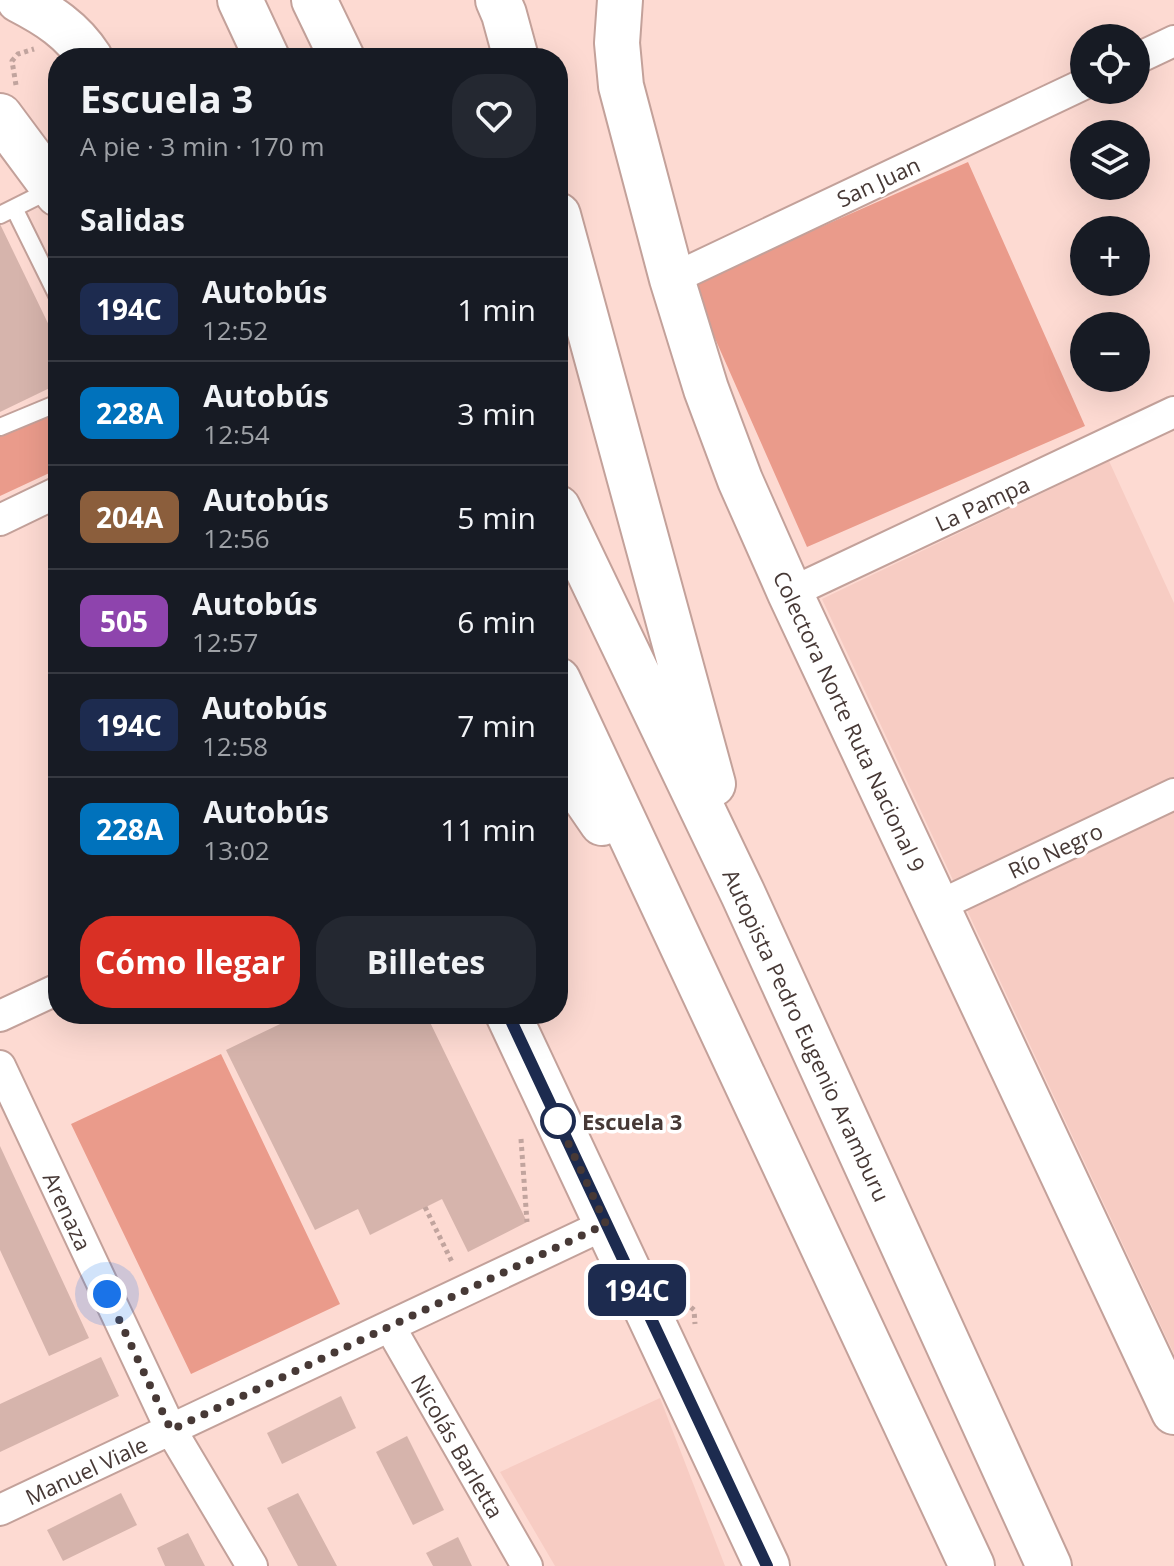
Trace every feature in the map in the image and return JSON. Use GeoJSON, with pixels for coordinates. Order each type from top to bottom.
{"type":"FeatureCollection","features":[{"type":"Feature","properties":{"kind":"main road"},"geometry":{"type":"LineString","coordinates":[[19,0],[52,17],[82,48]]}},
{"type":"Feature","properties":{"kind":"main road"},"geometry":{"type":"LineString","coordinates":[[240,0],[262,48]]}},
{"type":"Feature","properties":{"kind":"main road"},"geometry":{"type":"LineString","coordinates":[[314,0],[337,48]]}},
{"type":"Feature","properties":{"kind":"main road","name":"Colectora Norte Ruta Nacional 9"},"geometry":{"type":"LineString","coordinates":[[620,0],[617,43],[621,86],[672,279],[711,402],[740,480],[936,907],[1174,1412]]}},
{"type":"Feature","properties":{"kind":"main road"},"geometry":{"type":"LineString","coordinates":[[502,5],[513,48]]}},
{"type":"Feature","properties":{"kind":"main road"},"geometry":{"type":"LineString","coordinates":[[12,106],[48,176]]}},
{"type":"Feature","properties":{"kind":"main road"},"geometry":{"type":"LineString","coordinates":[[568,252],[743,894]]}},
{"type":"Feature","properties":{"kind":"main road","name":"Autopista Pedro Eugenio Aramburu"},"geometry":{"type":"LineString","coordinates":[[568,529],[743,894],[1049,1566]]}},
{"type":"Feature","properties":{"kind":"main road"},"geometry":{"type":"LineString","coordinates":[[568,701],[972,1566]]}},
{"type":"Feature","properties":{"kind":"main road"},"geometry":{"type":"LineString","coordinates":[[568,774],[676,932]]}},
{"type":"Feature","properties":{"kind":"main road"},"geometry":{"type":"LineString","coordinates":[[513,1024],[767,1566]]}},
{"type":"Feature","properties":{"kind":"street"},"geometry":{"type":"LineString","coordinates":[[1150,52],[1174,41]]}},
{"type":"Feature","properties":{"kind":"street","name":"San Juan"},"geometry":{"type":"LineString","coordinates":[[672,279],[1070,91]]}},
{"type":"Feature","properties":{"kind":"street","name":"La Pampa"},"geometry":{"type":"LineString","coordinates":[[790,593],[1174,412]]}},
{"type":"Feature","properties":{"kind":"street"},"geometry":{"type":"LineString","coordinates":[[0,520],[48,497]]}},
{"type":"Feature","properties":{"kind":"street","name":"Río Negro"},"geometry":{"type":"LineString","coordinates":[[936,907],[1174,794]]}},
{"type":"Feature","properties":{"kind":"street"},"geometry":{"type":"LineString","coordinates":[[0,1016],[48,994]]}},
{"type":"Feature","properties":{"kind":"street","name":"Arenaza"},"geometry":{"type":"LineString","coordinates":[[0,1066],[171,1430],[252,1566]]}},
{"type":"Feature","properties":{"kind":"street","name":"Manuel Viale"},"geometry":{"type":"LineString","coordinates":[[0,1510],[606,1224]]}},
{"type":"Feature","properties":{"kind":"street","name":"Nicolás Barletta"},"geometry":{"type":"LineString","coordinates":[[390,1327],[527,1566]]}},
{"type":"Feature","properties":{"kind":"lane"},"geometry":{"type":"LineString","coordinates":[[48,194],[7,212],[48,280]]}},
{"type":"Feature","properties":{"kind":"lane"},"geometry":{"type":"LineString","coordinates":[[0,427],[48,407]]}},
{"type":"Feature","properties":{"kind":"path"},"geometry":{"type":"LineString","coordinates":[[12,106],[15,85],[12,61],[18,54],[34,49],[45,51]]}},
{"type":"Feature","properties":{"kind":"path"},"geometry":{"type":"LineString","coordinates":[[520,1125],[527,1222]]}},
{"type":"Feature","properties":{"kind":"path"},"geometry":{"type":"LineString","coordinates":[[521,1139],[530,1151]]}},
{"type":"Feature","properties":{"kind":"path"},"geometry":{"type":"LineString","coordinates":[[425,1207],[466,1290]]}},
{"type":"Feature","properties":{"kind":"shaded area"},"geometry":{"type":"Polygon","coordinates":[[[968,162],[1085,426],[807,547],[691,284],[968,162]]]}},
{"type":"Feature","properties":{"kind":"shaded area"},"geometry":{"type":"Polygon","coordinates":[[[48,407],[48,474],[0,496],[0,427],[48,407]]]}},
{"type":"Feature","properties":{"kind":"shaded area"},"geometry":{"type":"Polygon","coordinates":[[[1109,461],[1174,603],[1174,1354],[822,599],[1109,461]]]}},
{"type":"Feature","properties":{"kind":"shaded area"},"geometry":{"type":"Polygon","coordinates":[[[221,1054],[340,1304],[191,1374],[71,1124],[221,1054]]]}},
{"type":"Feature","properties":{"kind":"shaded area"},"geometry":{"type":"Polygon","coordinates":[[[660,1398],[725,1566],[555,1566],[500,1472],[660,1398]]]}},
{"type":"Feature","properties":{"kind":"building"},"geometry":{"type":"Polygon","coordinates":[[[0,224],[48,323],[48,389],[0,412],[0,224]]]}},
{"type":"Feature","properties":{"kind":"building"},"geometry":{"type":"Polygon","coordinates":[[[280,1024],[431,1024],[527,1222],[468,1252],[442,1199],[370,1235],[358,1209],[315,1230],[226,1050],[280,1024]]]}},
{"type":"Feature","properties":{"kind":"building"},"geometry":{"type":"Polygon","coordinates":[[[0,1146],[89,1338],[49,1356],[0,1250],[0,1146]]]}},
{"type":"Feature","properties":{"kind":"building"},"geometry":{"type":"Polygon","coordinates":[[[101,1357],[119,1396],[0,1452],[0,1404],[101,1357]]]}},
{"type":"Feature","properties":{"kind":"building"},"geometry":{"type":"Polygon","coordinates":[[[341,1396],[356,1428],[282,1464],[267,1433],[341,1396]]]}},
{"type":"Feature","properties":{"kind":"building"},"geometry":{"type":"Polygon","coordinates":[[[407,1436],[444,1510],[413,1525],[376,1452],[407,1436]]]}},
{"type":"Feature","properties":{"kind":"building"},"geometry":{"type":"Polygon","coordinates":[[[121,1493],[137,1525],[63,1561],[47,1530],[121,1493]]]}},
{"type":"Feature","properties":{"kind":"building"},"geometry":{"type":"Polygon","coordinates":[[[298,1493],[337,1566],[298,1566],[267,1508],[298,1493]]]}},
{"type":"Feature","properties":{"kind":"building"},"geometry":{"type":"Polygon","coordinates":[[[188,1533],[205,1566],[165,1566],[157,1548],[188,1533]]]}},
{"type":"Feature","properties":{"kind":"building"},"geometry":{"type":"Polygon","coordinates":[[[458,1537],[472,1566],[433,1566],[426,1553],[458,1537]]]}},
{"type":"Feature","properties":{"kind":"bus line","name":"194C"},"geometry":{"type":"LineString","coordinates":[[513,1024],[767,1566]]}},
{"type":"Feature","properties":{"kind":"place","name":"Escuela 3"},"geometry":{"type":"Point","coordinates":[558,1121]}},
{"type":"Feature","properties":{"kind":"route"},"geometry":{"type":"LineString","coordinates":[[107,1294],[171,1430],[606,1224],[558,1121]]}}]}
